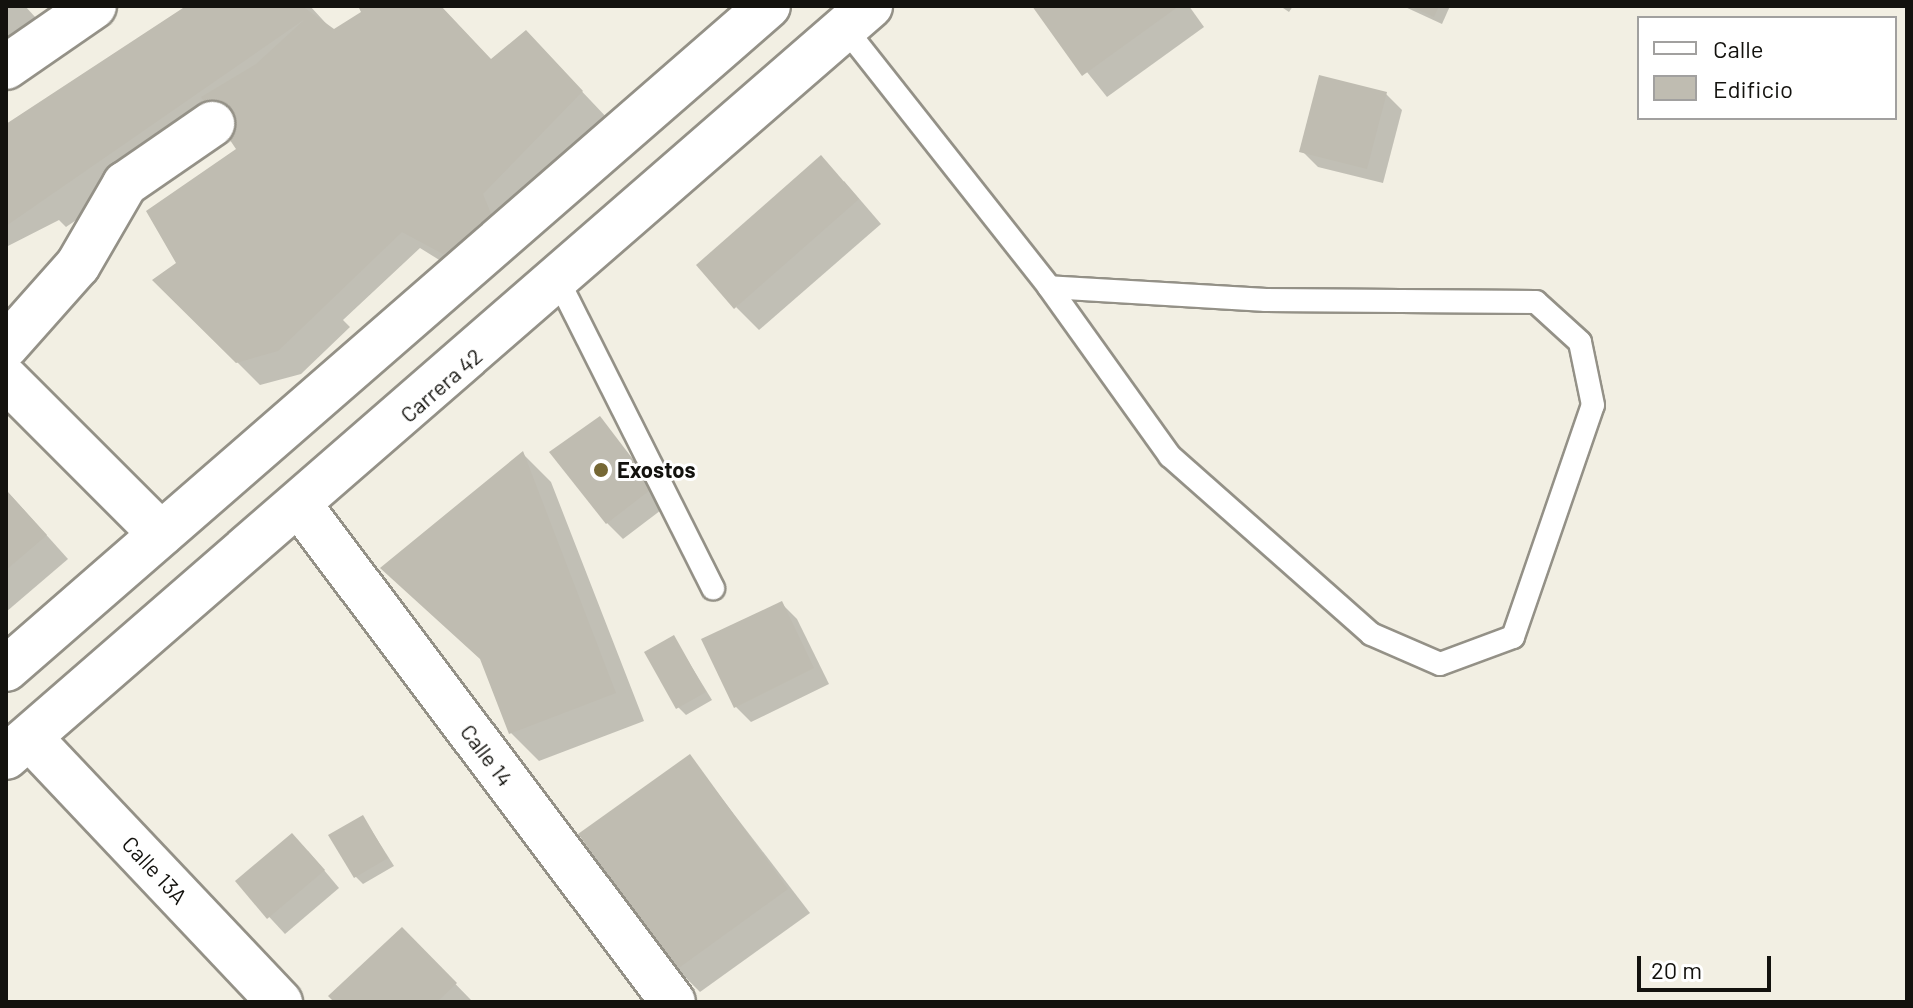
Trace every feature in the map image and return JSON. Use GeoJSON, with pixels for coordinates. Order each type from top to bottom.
{"type":"FeatureCollection","features":[{"type":"Feature","properties":{"kind":"main road"},"geometry":{"type":"LineString","coordinates":[[6,67],[94,6]]}},
{"type":"Feature","properties":{"kind":"main road"},"geometry":{"type":"LineString","coordinates":[[6,669],[768,6]]}},
{"type":"Feature","properties":{"kind":"main road","name":"Carrera 42"},"geometry":{"type":"LineString","coordinates":[[18,748],[301,507],[857,17]]}},
{"type":"Feature","properties":{"kind":"main road"},"geometry":{"type":"LineString","coordinates":[[6,346],[78,265],[125,184],[212,124]]}},
{"type":"Feature","properties":{"kind":"main road"},"geometry":{"type":"LineString","coordinates":[[6,379],[161,534]]}},
{"type":"Feature","properties":{"kind":"main road","name":"Calle 14"},"geometry":{"type":"LineString","coordinates":[[301,507],[673,1002]]}},
{"type":"Feature","properties":{"kind":"main road","name":"Calle 13A"},"geometry":{"type":"LineString","coordinates":[[18,748],[280,1002]]}},
{"type":"Feature","properties":{"kind":"lane"},"geometry":{"type":"LineString","coordinates":[[857,17],[1049,287],[1170,456],[1371,634],[1440,664],[1513,637],[1593,405],[1580,342],[1536,302],[1266,300],[1049,287]]}},
{"type":"Feature","properties":{"kind":"lane"},"geometry":{"type":"LineString","coordinates":[[559,282],[713,588]]}},
{"type":"Feature","properties":{"kind":"building"},"geometry":{"type":"Polygon","coordinates":[[[186,6],[302,6],[334,29],[361,12],[358,6],[441,6],[491,59],[526,30],[583,91],[483,194],[494,221],[443,254],[402,232],[278,351],[236,363],[152,280],[176,263],[146,211],[236,149],[201,97],[256,64],[305,19],[6,226],[6,124],[186,6]]]}},
{"type":"Feature","properties":{"kind":"building"},"geometry":{"type":"Polygon","coordinates":[[[1032,6],[1179,6],[1082,76],[1032,6]]]}},
{"type":"Feature","properties":{"kind":"building"},"geometry":{"type":"Polygon","coordinates":[[[1409,6],[1439,6],[1434,17],[1409,6]]]}},
{"type":"Feature","properties":{"kind":"building"},"geometry":{"type":"Polygon","coordinates":[[[1319,75],[1387,92],[1367,169],[1299,152],[1319,75]]]}},
{"type":"Feature","properties":{"kind":"building"},"geometry":{"type":"Polygon","coordinates":[[[821,155],[859,199],[734,309],[696,265],[821,155]]]}},
{"type":"Feature","properties":{"kind":"building","name":"Exostos"},"geometry":{"type":"Polygon","coordinates":[[[600,416],[654,487],[606,524],[549,452],[600,416]]]}},
{"type":"Feature","properties":{"kind":"building"},"geometry":{"type":"Polygon","coordinates":[[[523,451],[616,693],[509,734],[480,659],[380,568],[523,451]]]}},
{"type":"Feature","properties":{"kind":"building"},"geometry":{"type":"Polygon","coordinates":[[[6,490],[47,535],[6,570],[6,490]]]}},
{"type":"Feature","properties":{"kind":"building"},"geometry":{"type":"Polygon","coordinates":[[[782,601],[814,668],[734,708],[701,639],[782,601]]]}},
{"type":"Feature","properties":{"kind":"building"},"geometry":{"type":"Polygon","coordinates":[[[674,635],[706,692],[676,709],[644,652],[674,635]]]}},
{"type":"Feature","properties":{"kind":"building"},"geometry":{"type":"Polygon","coordinates":[[[690,754],[788,889],[676,970],[578,834],[690,754]]]}},
{"type":"Feature","properties":{"kind":"building"},"geometry":{"type":"Polygon","coordinates":[[[363,815],[388,858],[354,878],[328,835],[363,815]]]}},
{"type":"Feature","properties":{"kind":"building"},"geometry":{"type":"Polygon","coordinates":[[[292,833],[325,870],[267,919],[235,881],[292,833]]]}},
{"type":"Feature","properties":{"kind":"building"},"geometry":{"type":"Polygon","coordinates":[[[402,927],[457,983],[437,1002],[334,1002],[328,996],[402,927]]]}},
{"type":"Feature","properties":{"kind":"place","name":"Exostos"},"geometry":{"type":"Point","coordinates":[601,470]}}]}
